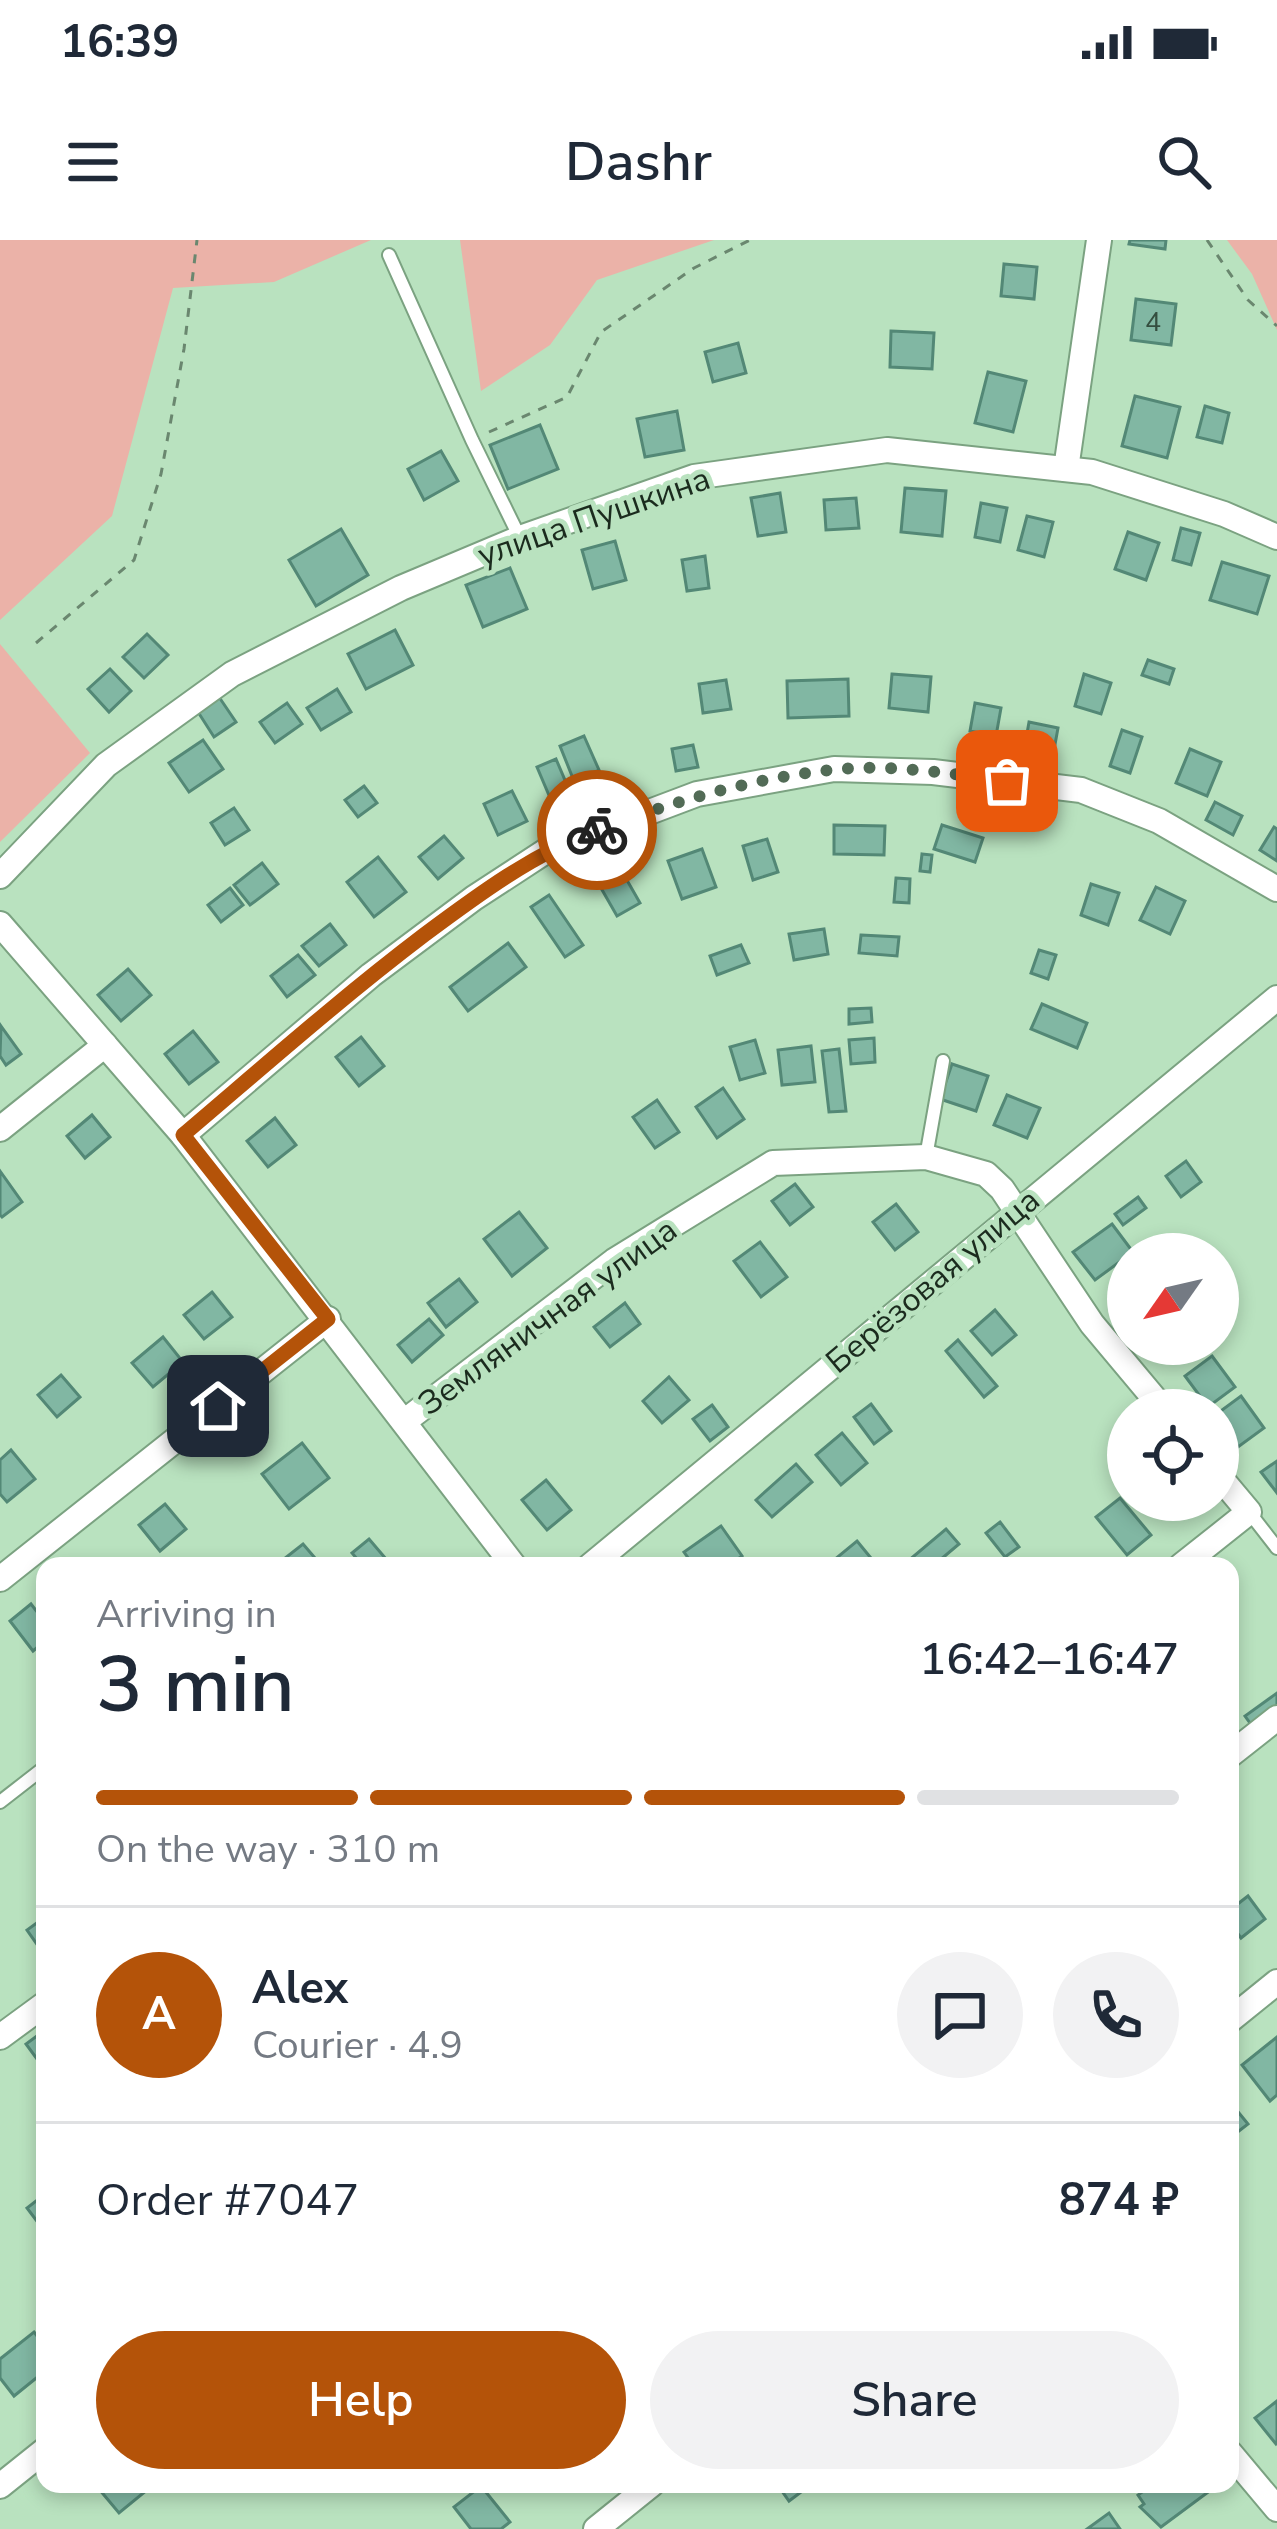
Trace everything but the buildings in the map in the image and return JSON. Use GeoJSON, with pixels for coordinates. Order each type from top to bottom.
{"type":"FeatureCollection","features":[{"type":"Feature","properties":{"kind":"street"},"geometry":{"type":"LineString","coordinates":[[1066,469],[1099,240]]}},
{"type":"Feature","properties":{"kind":"street","name":"улица Пушкина"},"geometry":{"type":"LineString","coordinates":[[0,876],[106,765],[232,674],[401,588],[520,538],[694,477],[887,450],[1092,472],[1277,537]]}},
{"type":"Feature","properties":{"kind":"street"},"geometry":{"type":"LineString","coordinates":[[183,1135],[371,975],[474,898],[546,851],[697,794],[834,769],[933,772],[1081,790],[1160,820],[1277,889]]}},
{"type":"Feature","properties":{"kind":"street"},"geometry":{"type":"LineString","coordinates":[[0,924],[183,1135],[507,1557]]}},
{"type":"Feature","properties":{"kind":"street","name":"Берёзовая улица"},"geometry":{"type":"LineString","coordinates":[[601,1557],[1277,998]]}},
{"type":"Feature","properties":{"kind":"street"},"geometry":{"type":"LineString","coordinates":[[0,1129],[105,1045]]}},
{"type":"Feature","properties":{"kind":"street","name":"Земляничная улица"},"geometry":{"type":"LineString","coordinates":[[405,1421],[614,1261],[773,1163],[926,1157],[986,1174],[1002,1189],[1092,1324],[1146,1389]]}},
{"type":"Feature","properties":{"kind":"street"},"geometry":{"type":"LineString","coordinates":[[0,1579],[328,1319]]}},
{"type":"Feature","properties":{"kind":"street"},"geometry":{"type":"LineString","coordinates":[[1192,1557],[1249,1512],[1239,1500]]}},
{"type":"Feature","properties":{"kind":"street"},"geometry":{"type":"LineString","coordinates":[[1239,1748],[1277,1718]]}},
{"type":"Feature","properties":{"kind":"street"},"geometry":{"type":"LineString","coordinates":[[1239,2013],[1277,1982]]}},
{"type":"Feature","properties":{"kind":"street"},"geometry":{"type":"LineString","coordinates":[[0,2037],[36,2011]]}},
{"type":"Feature","properties":{"kind":"street"},"geometry":{"type":"LineString","coordinates":[[0,2486],[36,2457]]}},
{"type":"Feature","properties":{"kind":"street"},"geometry":{"type":"LineString","coordinates":[[1239,2463],[1277,2509]]}},
{"type":"Feature","properties":{"kind":"street"},"geometry":{"type":"LineString","coordinates":[[596,2529],[641,2493]]}},
{"type":"Feature","properties":{"kind":"lane"},"geometry":{"type":"LineString","coordinates":[[389,254],[520,538]]}},
{"type":"Feature","properties":{"kind":"lane"},"geometry":{"type":"LineString","coordinates":[[926,1157],[943,1060]]}},
{"type":"Feature","properties":{"kind":"lane"},"geometry":{"type":"LineString","coordinates":[[1249,1512],[1277,1548]]}},
{"type":"Feature","properties":{"kind":"lane"},"geometry":{"type":"LineString","coordinates":[[0,1802],[36,1774]]}},
{"type":"Feature","properties":{"kind":"path"},"geometry":{"type":"LineString","coordinates":[[36,643],[134,560],[161,474],[184,349],[197,240]]}},
{"type":"Feature","properties":{"kind":"path"},"geometry":{"type":"LineString","coordinates":[[472,440],[566,397],[601,332],[694,268],[750,240]]}},
{"type":"Feature","properties":{"kind":"path"},"geometry":{"type":"LineString","coordinates":[[1207,240],[1249,300],[1277,326]]}},
{"type":"Feature","properties":{"kind":"shaded area"},"geometry":{"type":"Polygon","coordinates":[[[0,240],[371,240],[274,282],[173,288],[112,516],[0,620],[0,240]]]}},
{"type":"Feature","properties":{"kind":"shaded area"},"geometry":{"type":"Polygon","coordinates":[[[460,240],[714,240],[597,280],[550,345],[481,391],[460,240]]]}},
{"type":"Feature","properties":{"kind":"shaded area"},"geometry":{"type":"Polygon","coordinates":[[[1227,240],[1277,240],[1277,330],[1252,274],[1227,240]]]}},
{"type":"Feature","properties":{"kind":"shaded area"},"geometry":{"type":"Polygon","coordinates":[[[0,644],[90,753],[0,842],[0,644]]]}},
{"type":"Feature","properties":{"kind":"way so far"},"geometry":{"type":"LineString","coordinates":[[597,830],[697,794],[834,769],[933,772],[1007,781]]}},
{"type":"Feature","properties":{"kind":"route"},"geometry":{"type":"LineString","coordinates":[[218,1406],[328,1319],[183,1135],[371,975],[474,898],[546,851],[597,830]]}}]}
